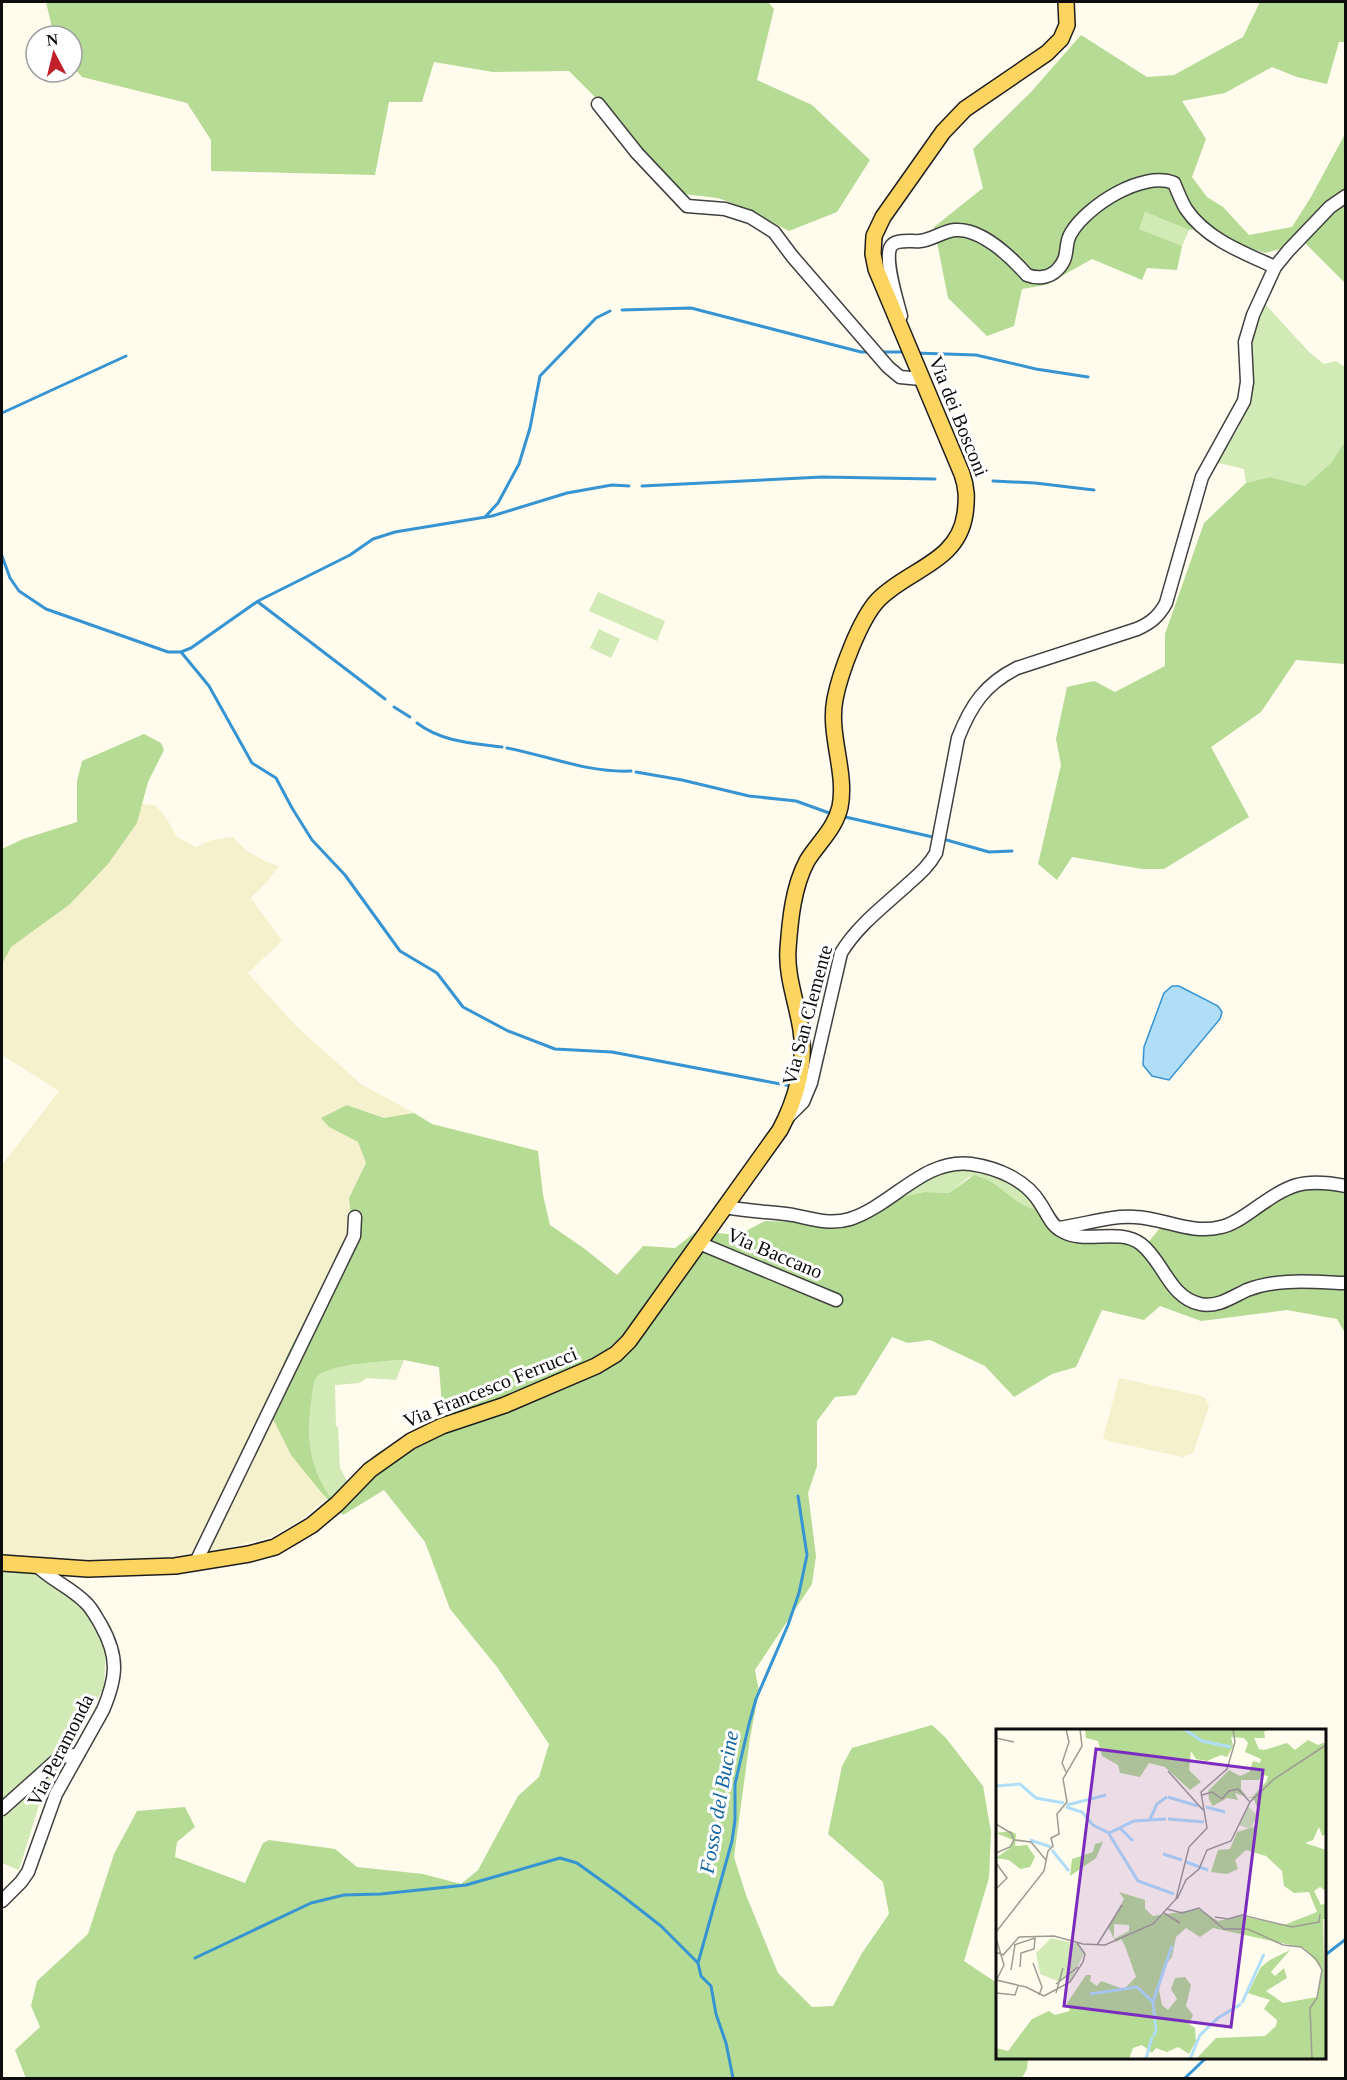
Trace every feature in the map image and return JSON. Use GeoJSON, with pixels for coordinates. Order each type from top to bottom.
{"type":"FeatureCollection","features":[{"type":"Feature","properties":{"kind":"main road","name":"Via dei Bosconi"},"geometry":{"type":"LineString","coordinates":[[725,1207],[786,1119],[798,1084],[802,1052],[801,1029],[788,961],[794,904],[798,884],[807,861],[829,831],[837,815],[841,786],[834,728],[835,700],[861,625],[879,598],[940,558],[949,549],[956,541],[964,520],[966,486],[874,262],[873,246],[876,228],[951,123],[965,109],[1047,53],[1061,39],[1067,25],[1066,2]]}},
{"type":"Feature","properties":{"kind":"main road","name":"Via Francesco Ferrucci"},"geometry":{"type":"LineString","coordinates":[[2,1563],[88,1569],[195,1564],[256,1552],[286,1542],[326,1514],[370,1470],[411,1441],[442,1426],[505,1405],[606,1361],[629,1341],[725,1207]]}},
{"type":"Feature","properties":{"kind":"street"},"geometry":{"type":"LineString","coordinates":[[598,105],[637,153],[687,206],[738,212],[760,221],[774,232],[874,352],[900,377],[921,379]]}},
{"type":"Feature","properties":{"kind":"street"},"geometry":{"type":"LineString","coordinates":[[908,347],[890,265],[893,244],[930,239],[952,230],[964,230],[985,239],[1027,275],[1034,278],[1051,275],[1058,270],[1068,254],[1069,236],[1077,224],[1118,191],[1134,185],[1174,183],[1185,208],[1210,232],[1240,251],[1275,267]]}},
{"type":"Feature","properties":{"kind":"street","name":"Via San Clemente"},"geometry":{"type":"LineString","coordinates":[[786,1119],[803,1102],[811,1083],[841,953],[860,928],[932,860],[940,839],[958,738],[965,720],[980,696],[999,677],[1017,668],[1137,630],[1150,623],[1163,609],[1202,477],[1244,401],[1247,382],[1245,342],[1253,315],[1275,267],[1287,251],[1330,207],[1346,196]]}},
{"type":"Feature","properties":{"kind":"street"},"geometry":{"type":"LineString","coordinates":[[725,1207],[793,1215],[824,1222],[841,1221],[883,1204],[938,1167],[950,1164],[969,1164],[1003,1173],[1023,1184],[1036,1197],[1057,1228],[1072,1235],[1124,1237],[1135,1240],[1149,1252],[1172,1285],[1198,1304],[1220,1303],[1247,1290],[1272,1284],[1346,1283]]}},
{"type":"Feature","properties":{"kind":"street"},"geometry":{"type":"LineString","coordinates":[[1057,1228],[1131,1216],[1201,1230],[1232,1224],[1277,1193],[1301,1183],[1323,1182],[1346,1186]]}},
{"type":"Feature","properties":{"kind":"street"},"geometry":{"type":"LineString","coordinates":[[195,1564],[354,1236],[355,1217]]}},
{"type":"Feature","properties":{"kind":"street","name":"Via Baccano"},"geometry":{"type":"LineString","coordinates":[[699,1243],[836,1300]]}},
{"type":"Feature","properties":{"kind":"street","name":"Via Peramonda"},"geometry":{"type":"LineString","coordinates":[[2,1901],[25,1877],[56,1794],[95,1727],[108,1698],[115,1670],[113,1650],[99,1621],[84,1600],[47,1576],[36,1565]]}},
{"type":"Feature","properties":{"kind":"street"},"geometry":{"type":"LineString","coordinates":[[2,1809],[59,1758],[78,1754]]}},
{"type":"Feature","properties":{"kind":"shaded area"},"geometry":{"type":"Polygon","coordinates":[[[142,804],[155,805],[165,816],[177,837],[196,847],[212,840],[233,837],[247,851],[279,866],[251,898],[282,941],[248,973],[297,1027],[361,1084],[414,1113],[385,1118],[347,1105],[329,1127],[358,1142],[366,1163],[349,1198],[352,1228],[287,1355],[266,1405],[291,1455],[327,1498],[301,1520],[271,1537],[223,1549],[173,1557],[83,1561],[2,1559],[2,1165],[59,1091],[2,1055],[2,964],[11,947],[69,905],[137,823],[142,804]]]}},
{"type":"Feature","properties":{"kind":"shaded area"},"geometry":{"type":"Polygon","coordinates":[[[1119,1378],[1202,1396],[1206,1399],[1209,1407],[1193,1453],[1183,1457],[1103,1438],[1119,1378]]]}},
{"type":"Feature","properties":{"kind":"green space"},"geometry":{"type":"Polygon","coordinates":[[[46,2],[768,2],[774,9],[757,80],[812,105],[870,160],[837,212],[789,231],[721,199],[675,191],[605,107],[569,71],[493,72],[434,62],[422,102],[389,102],[375,175],[211,171],[211,140],[187,103],[84,77],[84,24],[51,24],[46,2]]]}},
{"type":"Feature","properties":{"kind":"green space"},"geometry":{"type":"Polygon","coordinates":[[[1258,2],[1345,2],[1345,42],[1339,42],[1327,84],[1297,77],[1272,67],[1225,93],[1182,101],[1206,139],[1192,177],[1207,197],[1223,207],[1249,235],[1292,227],[1345,134],[1345,283],[1305,243],[1265,253],[1238,244],[1210,228],[1189,230],[1145,212],[1139,229],[1182,246],[1177,270],[1147,268],[1142,280],[1092,259],[1046,285],[1022,289],[1014,326],[987,336],[948,298],[934,227],[983,188],[973,149],[1031,92],[1081,35],[1147,77],[1174,75],[1243,37],[1258,2]]]}},
{"type":"Feature","properties":{"kind":"green space"},"geometry":{"type":"Polygon","coordinates":[[[1145,212],[1189,230],[1182,246],[1138,229],[1145,212]]]}},
{"type":"Feature","properties":{"kind":"green space"},"geometry":{"type":"Polygon","coordinates":[[[1265,304],[1310,353],[1324,364],[1336,361],[1345,367],[1345,441],[1331,463],[1305,486],[1270,477],[1246,483],[1244,469],[1215,462],[1237,431],[1251,399],[1252,338],[1265,304]]]}},
{"type":"Feature","properties":{"kind":"green space"},"geometry":{"type":"Polygon","coordinates":[[[1345,441],[1345,664],[1296,660],[1261,712],[1211,747],[1249,817],[1164,869],[1142,869],[1072,857],[1057,880],[1038,864],[1061,765],[1056,739],[1067,687],[1094,681],[1115,692],[1165,666],[1165,634],[1204,523],[1246,483],[1270,477],[1305,486],[1331,463],[1345,441]]]}},
{"type":"Feature","properties":{"kind":"green space"},"geometry":{"type":"Polygon","coordinates":[[[598,592],[665,621],[657,641],[589,611],[598,592]]]}},
{"type":"Feature","properties":{"kind":"green space"},"geometry":{"type":"Polygon","coordinates":[[[599,629],[620,639],[611,658],[590,648],[599,629]]]}},
{"type":"Feature","properties":{"kind":"green space"},"geometry":{"type":"Polygon","coordinates":[[[144,734],[161,743],[164,750],[148,782],[137,823],[108,864],[69,905],[11,947],[2,964],[2,849],[23,839],[77,822],[77,781],[82,761],[144,734]]]}},
{"type":"Feature","properties":{"kind":"green space"},"geometry":{"type":"Polygon","coordinates":[[[347,1105],[384,1118],[414,1113],[432,1124],[538,1151],[543,1195],[550,1225],[617,1275],[643,1246],[675,1248],[697,1231],[738,1235],[765,1221],[839,1223],[897,1198],[924,1192],[949,1193],[974,1175],[990,1181],[1025,1206],[1033,1209],[1036,1205],[1050,1227],[1127,1241],[1142,1250],[1160,1228],[1196,1234],[1305,1187],[1345,1191],[1345,1333],[1337,1319],[1287,1310],[1201,1321],[1160,1306],[1144,1320],[1102,1310],[1076,1367],[1052,1374],[1014,1397],[985,1366],[930,1340],[908,1343],[892,1337],[856,1395],[835,1397],[817,1421],[817,1466],[808,1493],[816,1556],[812,1584],[755,1670],[759,1691],[750,1738],[734,1857],[746,1895],[778,1973],[812,2007],[833,2006],[862,1953],[889,1914],[883,1882],[828,1834],[842,1766],[852,1748],[932,1725],[946,1738],[983,1786],[991,1832],[989,1878],[964,1961],[996,1982],[996,2059],[1028,2059],[1027,2069],[1022,2078],[27,2078],[25,2076],[15,2050],[40,2027],[31,2006],[37,1981],[88,1934],[114,1854],[137,1811],[185,1807],[195,1827],[177,1842],[175,1857],[245,1883],[263,1843],[269,1840],[335,1849],[357,1867],[423,1874],[461,1884],[478,1870],[518,1796],[539,1777],[549,1744],[497,1667],[450,1609],[425,1542],[384,1490],[343,1515],[291,1455],[266,1405],[287,1355],[352,1228],[349,1198],[366,1163],[358,1142],[329,1127],[321,1118],[347,1105]],[[404,1360],[359,1364],[325,1372],[315,1380],[310,1411],[309,1437],[317,1474],[331,1498],[376,1454],[407,1435],[443,1419],[439,1367],[404,1360]]]}},
{"type":"Feature","properties":{"kind":"green space"},"geometry":{"type":"Polygon","coordinates":[[[958,1167],[992,1174],[1010,1182],[1036,1205],[1034,1209],[1024,1207],[980,1176],[969,1177],[949,1193],[924,1192],[897,1198],[929,1177],[958,1167]]]}},
{"type":"Feature","properties":{"kind":"green space"},"geometry":{"type":"Polygon","coordinates":[[[404,1360],[396,1380],[367,1378],[359,1383],[335,1385],[340,1468],[347,1481],[331,1498],[317,1474],[309,1437],[310,1411],[316,1378],[325,1372],[346,1366],[404,1360]]]}},
{"type":"Feature","properties":{"kind":"green space"},"geometry":{"type":"Polygon","coordinates":[[[2,1568],[37,1573],[83,1604],[106,1645],[104,1687],[39,1805],[19,1870],[2,1863],[2,1568]]]}},
{"type":"Feature","properties":{"kind":"water"},"geometry":{"type":"Polygon","coordinates":[[[1172,986],[1179,986],[1218,1006],[1222,1012],[1220,1019],[1169,1080],[1152,1076],[1143,1065],[1144,1047],[1164,993],[1172,986]]]}},
{"type":"Feature","properties":{"kind":"waterway"},"geometry":{"type":"LineString","coordinates":[[622,310],[691,308],[861,352],[870,352]]}},
{"type":"Feature","properties":{"kind":"waterway"},"geometry":{"type":"LineString","coordinates":[[485,517],[498,503],[519,464],[530,428],[540,376],[596,318],[610,311]]}},
{"type":"Feature","properties":{"kind":"waterway"},"geometry":{"type":"LineString","coordinates":[[879,352],[906,352]]}},
{"type":"Feature","properties":{"kind":"waterway"},"geometry":{"type":"LineString","coordinates":[[915,353],[976,355],[1036,369],[1088,377]]}},
{"type":"Feature","properties":{"kind":"waterway"},"geometry":{"type":"LineString","coordinates":[[2,413],[126,356]]}},
{"type":"Feature","properties":{"kind":"waterway"},"geometry":{"type":"LineString","coordinates":[[642,486],[822,477],[935,479]]}},
{"type":"Feature","properties":{"kind":"waterway"},"geometry":{"type":"LineString","coordinates":[[993,481],[1094,490]]}},
{"type":"Feature","properties":{"kind":"waterway"},"geometry":{"type":"LineString","coordinates":[[2,556],[10,578],[19,591],[46,609],[168,652],[181,652],[191,648],[258,601],[350,555],[373,539],[395,532],[492,516],[567,493],[612,485],[629,486]]}},
{"type":"Feature","properties":{"kind":"waterway"},"geometry":{"type":"LineString","coordinates":[[258,602],[385,699]]}},
{"type":"Feature","properties":{"kind":"waterway"},"geometry":{"type":"LineString","coordinates":[[181,652],[209,686],[252,763],[276,778],[312,840],[345,875],[400,951],[437,973],[463,1007],[508,1031],[555,1049],[612,1052],[791,1086]]}},
{"type":"Feature","properties":{"kind":"waterway"},"geometry":{"type":"LineString","coordinates":[[394,707],[410,717]]}},
{"type":"Feature","properties":{"kind":"waterway"},"geometry":{"type":"LineString","coordinates":[[417,723],[447,738],[502,747]]}},
{"type":"Feature","properties":{"kind":"waterway"},"geometry":{"type":"LineString","coordinates":[[507,748],[584,767],[631,771]]}},
{"type":"Feature","properties":{"kind":"waterway"},"geometry":{"type":"LineString","coordinates":[[636,772],[749,796],[796,801],[832,814]]}},
{"type":"Feature","properties":{"kind":"waterway"},"geometry":{"type":"LineString","coordinates":[[841,816],[937,838]]}},
{"type":"Feature","properties":{"kind":"waterway"},"geometry":{"type":"LineString","coordinates":[[943,839],[989,852],[1012,851]]}},
{"type":"Feature","properties":{"kind":"waterway","name":"Fosso del Bucine"},"geometry":{"type":"LineString","coordinates":[[733,2078],[711,1986],[701,1976],[698,1963],[732,1841],[735,1820],[735,1784],[749,1724],[756,1699],[788,1625],[799,1593],[807,1555],[798,1496]]}},
{"type":"Feature","properties":{"kind":"waterway"},"geometry":{"type":"LineString","coordinates":[[195,1958],[311,1903],[344,1895],[381,1894],[466,1885],[560,1858],[577,1863],[620,1894],[661,1926],[697,1962]]}},
{"type":"Feature","properties":{"kind":"waterway"},"geometry":{"type":"LineString","coordinates":[[1326,1954],[1346,1939]]}},
{"type":"Feature","properties":{"kind":"waterway"},"geometry":{"type":"LineString","coordinates":[[1185,2078],[1205,2059]]}}]}
